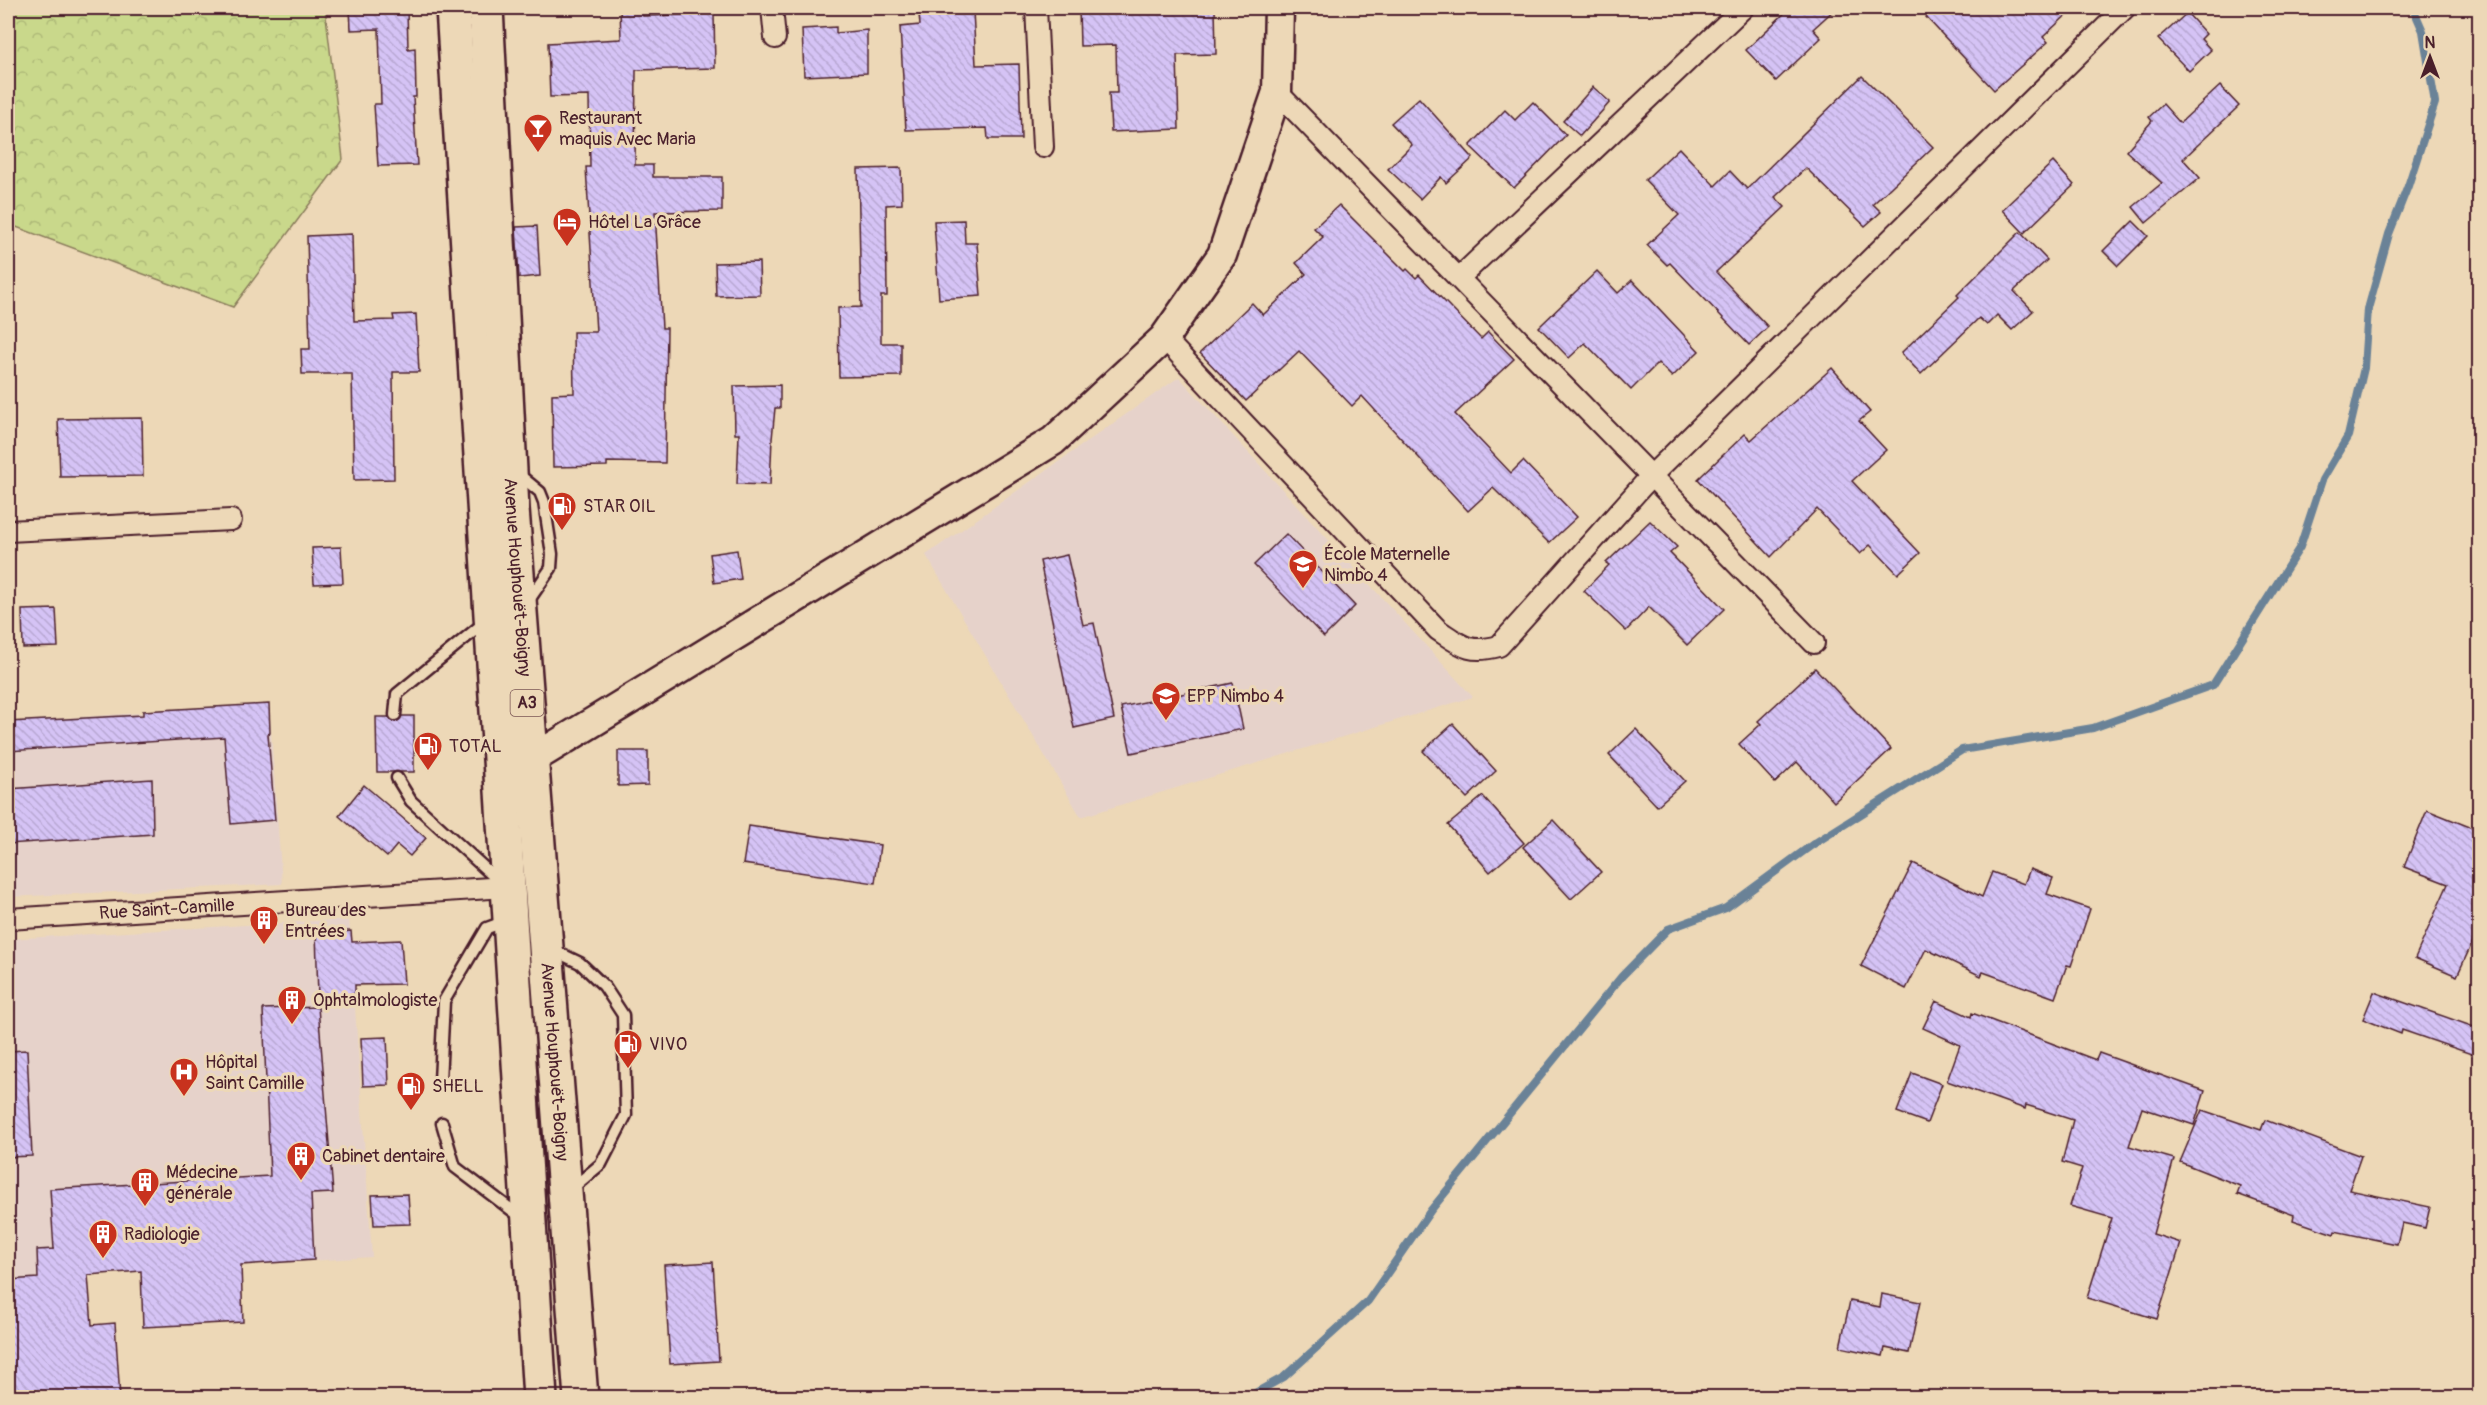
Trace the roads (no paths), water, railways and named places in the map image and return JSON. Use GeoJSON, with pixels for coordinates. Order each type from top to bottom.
{"type":"FeatureCollection","features":[{"type":"Feature","properties":{"kind":"highway","name":"Avenue Houphouët-Boigny"},"geometry":{"type":"LineString","coordinates":[[453,8],[505,615],[531,760],[580,1398]]}},
{"type":"Feature","properties":{"kind":"highway","name":"Avenue Houphouët-Boigny"},"geometry":{"type":"LineString","coordinates":[[486,8],[509,466],[499,772],[540,1398]]}},
{"type":"Feature","properties":{"kind":"street"},"geometry":{"type":"LineString","coordinates":[[772,8],[775,38]]}},
{"type":"Feature","properties":{"kind":"street"},"geometry":{"type":"LineString","coordinates":[[1035,8],[1043,147]]}},
{"type":"Feature","properties":{"kind":"street"},"geometry":{"type":"LineString","coordinates":[[499,772],[531,760],[1053,441],[1164,338],[1222,255],[1278,92],[1279,8]]}},
{"type":"Feature","properties":{"kind":"street"},"geometry":{"type":"LineString","coordinates":[[1460,277],[1743,8]]}},
{"type":"Feature","properties":{"kind":"street"},"geometry":{"type":"LineString","coordinates":[[1164,338],[1438,630],[1465,649],[1482,651],[1499,646],[1652,475],[2125,8]]}},
{"type":"Feature","properties":{"kind":"street"},"geometry":{"type":"LineString","coordinates":[[1278,92],[1814,643]]}},
{"type":"Feature","properties":{"kind":"street"},"geometry":{"type":"LineString","coordinates":[[8,531],[231,520]]}},
{"type":"Feature","properties":{"kind":"street","name":"Rue Saint-Camille"},"geometry":{"type":"LineString","coordinates":[[8,919],[506,887]]}},
{"type":"Feature","properties":{"kind":"lane"},"geometry":{"type":"LineString","coordinates":[[395,715],[397,694],[505,615]]}},
{"type":"Feature","properties":{"kind":"lane"},"geometry":{"type":"LineString","coordinates":[[397,778],[411,801],[506,887]]}},
{"type":"Feature","properties":{"kind":"lane"},"geometry":{"type":"LineString","coordinates":[[440,1081],[444,1001],[487,928],[509,919]]}},
{"type":"Feature","properties":{"kind":"lane"},"geometry":{"type":"LineString","coordinates":[[545,946],[580,963],[604,986],[623,1015],[626,1115],[601,1164],[565,1194]]}},
{"type":"Feature","properties":{"kind":"lane"},"geometry":{"type":"LineString","coordinates":[[442,1123],[455,1167],[530,1223]]}},
{"type":"Feature","properties":{"kind":"waterway"},"geometry":{"type":"LineString","coordinates":[[1246,1398],[1284,1377],[1368,1301],[1431,1210],[1622,976],[1668,929],[1726,908],[1812,845],[1962,750],[2093,728],[2213,685],[2300,547],[2322,480],[2348,436],[2364,368],[2368,309],[2389,234],[2408,186],[2435,103],[2423,31],[2413,8]]}},
{"type":"Feature","properties":{"kind":"place","name":"Restaurant maquis Avec Maria"},"geometry":{"type":"Point","coordinates":[538,154]}},
{"type":"Feature","properties":{"kind":"place","name":"Hôtel La Grâce"},"geometry":{"type":"Point","coordinates":[567,248]}},
{"type":"Feature","properties":{"kind":"place","name":"STAR OIL"},"geometry":{"type":"Point","coordinates":[562,532]}},
{"type":"Feature","properties":{"kind":"place","name":"École Maternelle Nimbo 4"},"geometry":{"type":"Point","coordinates":[1303,590]}},
{"type":"Feature","properties":{"kind":"place","name":"EPP Nimbo 4"},"geometry":{"type":"Point","coordinates":[1166,722]}},
{"type":"Feature","properties":{"kind":"place","name":"TOTAL"},"geometry":{"type":"Point","coordinates":[428,772]}},
{"type":"Feature","properties":{"kind":"place","name":"Bureau des Entrées"},"geometry":{"type":"Point","coordinates":[264,946]}},
{"type":"Feature","properties":{"kind":"place","name":"Ophtalmologiste"},"geometry":{"type":"Point","coordinates":[292,1026]}},
{"type":"Feature","properties":{"kind":"place","name":"VIVO"},"geometry":{"type":"Point","coordinates":[628,1070]}},
{"type":"Feature","properties":{"kind":"place","name":"Hôpital Saint Camille"},"geometry":{"type":"Point","coordinates":[184,1098]}},
{"type":"Feature","properties":{"kind":"place","name":"SHELL"},"geometry":{"type":"Point","coordinates":[411,1112]}},
{"type":"Feature","properties":{"kind":"place","name":"Cabinet dentaire"},"geometry":{"type":"Point","coordinates":[301,1182]}},
{"type":"Feature","properties":{"kind":"place","name":"Médecine générale"},"geometry":{"type":"Point","coordinates":[145,1208]}},
{"type":"Feature","properties":{"kind":"place","name":"Radiologie"},"geometry":{"type":"Point","coordinates":[103,1260]}}]}
